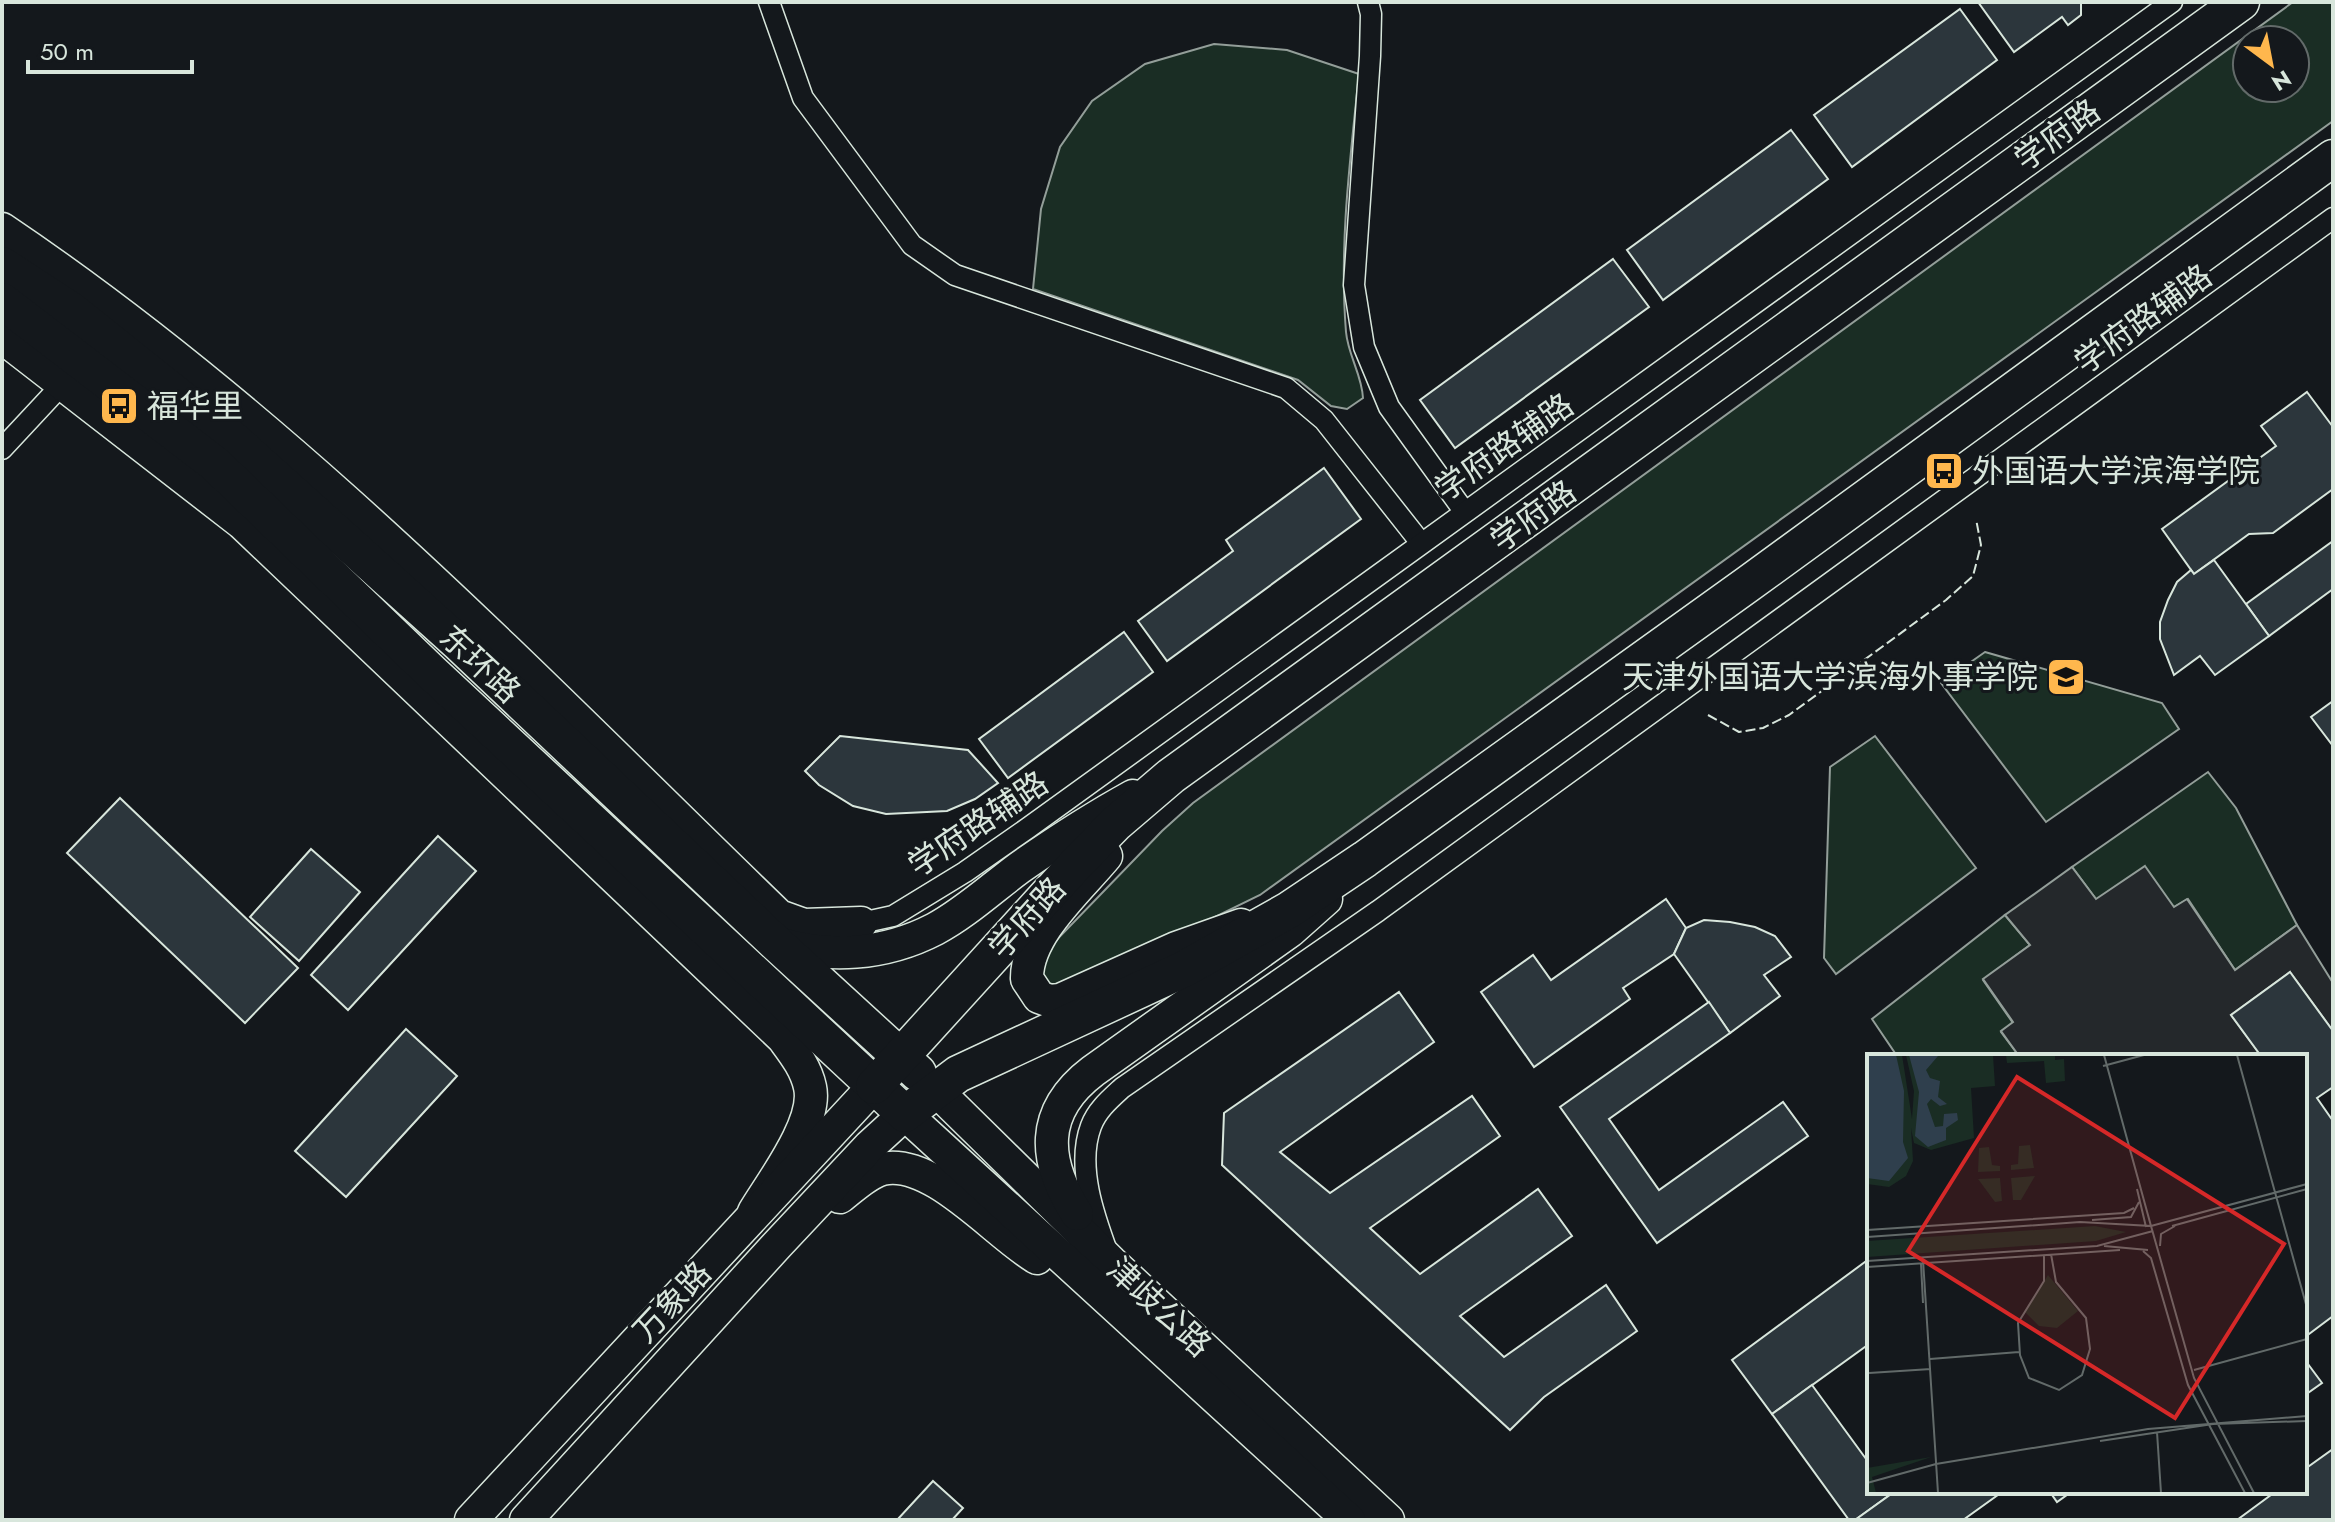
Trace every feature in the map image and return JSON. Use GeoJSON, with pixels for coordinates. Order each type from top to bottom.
{"type":"FeatureCollection","features":[{"type":"Feature","properties":{"kind":"highway","name":"学府路"},"geometry":{"type":"LineString","coordinates":[[874,1086],[1077,863],[1116,823],[1171,776],[2241,2]]}},
{"type":"Feature","properties":{"kind":"highway"},"geometry":{"type":"LineString","coordinates":[[905,1114],[935,1089],[979,1063],[1210,956],[1289,910],[1736,594],[2333,158]]}},
{"type":"Feature","properties":{"kind":"highway","name":"东环路"},"geometry":{"type":"LineString","coordinates":[[2,265],[71,310],[235,441],[460,644],[935,1089]]}},
{"type":"Feature","properties":{"kind":"highway","name":"东环路"},"geometry":{"type":"LineString","coordinates":[[2,301],[74,372],[215,464],[431,672],[905,1114]]}},
{"type":"Feature","properties":{"kind":"main road"},"geometry":{"type":"LineString","coordinates":[[2,229],[47,259],[221,394],[383,532],[779,916],[804,925],[861,923]]}},
{"type":"Feature","properties":{"kind":"main road"},"geometry":{"type":"LineString","coordinates":[[2,337],[74,372],[242,523],[783,1038],[807,1075],[811,1090],[810,1105],[802,1131],[754,1212]]}},
{"type":"Feature","properties":{"kind":"main road"},"geometry":{"type":"LineString","coordinates":[[1171,776],[1049,922],[1030,954],[1027,979],[1031,989],[1039,997],[1050,1001],[1060,1000],[1176,948],[1289,910]]}},
{"type":"Feature","properties":{"kind":"main road"},"geometry":{"type":"LineString","coordinates":[[775,942],[815,953],[842,953],[882,948],[911,940],[954,917],[1064,836],[1171,776]]}},
{"type":"Feature","properties":{"kind":"main road"},"geometry":{"type":"LineString","coordinates":[[1101,1273],[1052,1166],[1051,1141],[1060,1109],[1083,1079],[1290,931],[1365,859]]}},
{"type":"Feature","properties":{"kind":"main road","name":"万象路"},"geometry":{"type":"LineString","coordinates":[[471,1520],[874,1086]]}},
{"type":"Feature","properties":{"kind":"main road","name":"津歧公路"},"geometry":{"type":"LineString","coordinates":[[935,1089],[1101,1273],[1349,1520]]}},
{"type":"Feature","properties":{"kind":"main road","name":"万象路"},"geometry":{"type":"LineString","coordinates":[[526,1520],[777,1245],[870,1146],[905,1114]]}},
{"type":"Feature","properties":{"kind":"main road","name":"津歧公路"},"geometry":{"type":"LineString","coordinates":[[905,1114],[1101,1273],[1388,1520]]}},
{"type":"Feature","properties":{"kind":"main road"},"geometry":{"type":"LineString","coordinates":[[777,1245],[812,1221],[865,1177],[882,1169],[905,1169],[938,1182],[1027,1252],[1101,1273]]}},
{"type":"Feature","properties":{"kind":"street"},"geometry":{"type":"LineString","coordinates":[[769,2],[803,98],[912,245],[955,275],[1286,388],[1324,420],[1421,543]]}},
{"type":"Feature","properties":{"kind":"street"},"geometry":{"type":"LineString","coordinates":[[1368,2],[1371,14],[1370,56],[1354,285],[1364,347],[1389,407],[1464,511]]}},
{"type":"Feature","properties":{"kind":"street","name":"学府路辅路"},"geometry":{"type":"LineString","coordinates":[[861,923],[893,916],[965,872],[2172,2]]}},
{"type":"Feature","properties":{"kind":"street","name":"学府路辅路"},"geometry":{"type":"LineString","coordinates":[[1101,1273],[1086,1163],[1091,1126],[1103,1105],[1122,1088],[1378,911],[2333,218]]}},
{"type":"Feature","properties":{"kind":"street"},"geometry":{"type":"LineString","coordinates":[[2,449],[74,372]]}},
{"type":"Feature","properties":{"kind":"green space"},"geometry":{"type":"Polygon","coordinates":[[[2293,2],[2333,2],[2333,121],[1260,895],[1068,989],[1044,984],[1040,957],[1193,803],[2231,47],[2231,104],[2311,104],[2311,24],[2263,24],[2293,2]]]}},
{"type":"Feature","properties":{"kind":"green space"},"geometry":{"type":"Polygon","coordinates":[[[1214,44],[1287,50],[1359,74],[1346,203],[1344,300],[1347,340],[1363,398],[1347,409],[1331,406],[1298,380],[1033,289],[1041,209],[1060,147],[1092,101],[1145,64],[1214,44]]]}},
{"type":"Feature","properties":{"kind":"green space"},"geometry":{"type":"Polygon","coordinates":[[[1985,652],[2162,703],[2179,729],[2046,822],[1941,683],[1985,652]]]}},
{"type":"Feature","properties":{"kind":"green space"},"geometry":{"type":"Polygon","coordinates":[[[1875,736],[1976,868],[1836,974],[1824,958],[1830,767],[1875,736]]]}},
{"type":"Feature","properties":{"kind":"green space"},"geometry":{"type":"Polygon","coordinates":[[[2208,772],[2236,808],[2297,925],[2235,970],[2188,899],[2174,907],[2096,899],[2072,867],[2208,772]]]}},
{"type":"Feature","properties":{"kind":"green space"},"geometry":{"type":"Polygon","coordinates":[[[2005,915],[2030,945],[1983,980],[2013,1023],[2001,1032],[2018,1054],[1896,1054],[1872,1019],[2005,915]]]}},
{"type":"Feature","properties":{"kind":"shaded area"},"geometry":{"type":"Polygon","coordinates":[[[2145,866],[2174,907],[2187,899],[2235,970],[2297,925],[2333,983],[2333,1031],[2290,972],[2231,1015],[2260,1054],[2018,1054],[2001,1031],[2013,1022],[1983,979],[2030,945],[2005,915],[2072,867],[2096,899],[2145,866]]]}},
{"type":"Feature","properties":{"kind":"building"},"geometry":{"type":"Polygon","coordinates":[[[1978,2],[2081,2],[2081,15],[2068,25],[2062,17],[2014,52],[1978,2]]]}},
{"type":"Feature","properties":{"kind":"building"},"geometry":{"type":"Polygon","coordinates":[[[1960,9],[1997,60],[1852,167],[1814,115],[1960,9]]]}},
{"type":"Feature","properties":{"kind":"building"},"geometry":{"type":"Polygon","coordinates":[[[1791,130],[1828,179],[1663,300],[1627,250],[1791,130]]]}},
{"type":"Feature","properties":{"kind":"building"},"geometry":{"type":"Polygon","coordinates":[[[1613,259],[1649,307],[1455,448],[1420,400],[1613,259]]]}},
{"type":"Feature","properties":{"kind":"building"},"geometry":{"type":"Polygon","coordinates":[[[2307,392],[2333,427],[2333,489],[2273,533],[2249,534],[2194,574],[2162,529],[2276,446],[2261,426],[2307,392]]]}},
{"type":"Feature","properties":{"kind":"building"},"geometry":{"type":"Polygon","coordinates":[[[1324,468],[1361,519],[1167,661],[1138,621],[1233,551],[1226,540],[1324,468]]]}},
{"type":"Feature","properties":{"kind":"building"},"geometry":{"type":"Polygon","coordinates":[[[2333,541],[2333,589],[2269,636],[2246,604],[2333,541]]]}},
{"type":"Feature","properties":{"kind":"building"},"geometry":{"type":"Polygon","coordinates":[[[2214,560],[2269,636],[2215,675],[2200,656],[2174,675],[2160,639],[2160,622],[2177,582],[2191,570],[2194,574],[2214,560]]]}},
{"type":"Feature","properties":{"kind":"building"},"geometry":{"type":"Polygon","coordinates":[[[1124,632],[1153,672],[1008,778],[979,739],[1124,632]]]}},
{"type":"Feature","properties":{"kind":"building"},"geometry":{"type":"Polygon","coordinates":[[[2333,701],[2333,746],[2311,717],[2333,701]]]}},
{"type":"Feature","properties":{"kind":"building"},"geometry":{"type":"Polygon","coordinates":[[[840,736],[968,750],[998,783],[975,799],[947,811],[886,814],[853,806],[819,785],[805,771],[840,736]]]}},
{"type":"Feature","properties":{"kind":"building"},"geometry":{"type":"Polygon","coordinates":[[[120,798],[298,968],[245,1023],[67,853],[120,798]]]}},
{"type":"Feature","properties":{"kind":"building"},"geometry":{"type":"Polygon","coordinates":[[[438,836],[476,871],[348,1010],[311,975],[438,836]]]}},
{"type":"Feature","properties":{"kind":"building"},"geometry":{"type":"Polygon","coordinates":[[[311,849],[360,892],[299,961],[250,917],[311,849]]]}},
{"type":"Feature","properties":{"kind":"building"},"geometry":{"type":"Polygon","coordinates":[[[1666,899],[1686,928],[1674,954],[1623,988],[1630,999],[1534,1067],[1481,992],[1533,955],[1551,980],[1666,899]]]}},
{"type":"Feature","properties":{"kind":"building"},"geometry":{"type":"Polygon","coordinates":[[[1704,920],[1755,927],[1775,936],[1791,957],[1764,975],[1780,996],[1730,1033],[1674,954],[1686,928],[1704,920]]]}},
{"type":"Feature","properties":{"kind":"building"},"geometry":{"type":"Polygon","coordinates":[[[2290,972],[2333,1031],[2333,1087],[2317,1098],[2333,1121],[2333,1316],[2307,1336],[2307,1054],[2260,1054],[2231,1015],[2290,972]]]}},
{"type":"Feature","properties":{"kind":"building"},"geometry":{"type":"Polygon","coordinates":[[[1399,992],[1434,1042],[1280,1152],[1330,1193],[1472,1096],[1500,1136],[1370,1228],[1420,1274],[1538,1189],[1572,1236],[1460,1316],[1504,1357],[1606,1285],[1637,1331],[1544,1397],[1510,1430],[1222,1165],[1224,1113],[1399,992]]]}},
{"type":"Feature","properties":{"kind":"building"},"geometry":{"type":"Polygon","coordinates":[[[1709,1002],[1730,1033],[1609,1119],[1659,1190],[1783,1102],[1808,1136],[1657,1243],[1560,1107],[1709,1002]]]}},
{"type":"Feature","properties":{"kind":"building"},"geometry":{"type":"Polygon","coordinates":[[[406,1029],[457,1076],[346,1197],[295,1151],[406,1029]]]}},
{"type":"Feature","properties":{"kind":"building"},"geometry":{"type":"Polygon","coordinates":[[[1867,1260],[1867,1345],[1772,1414],[1732,1360],[1867,1260]]]}},
{"type":"Feature","properties":{"kind":"building"},"geometry":{"type":"Polygon","coordinates":[[[2307,1363],[2322,1383],[2307,1394],[2307,1363]]]}},
{"type":"Feature","properties":{"kind":"building"},"geometry":{"type":"Polygon","coordinates":[[[1812,1385],[1867,1460],[1867,1494],[1891,1494],[1855,1520],[1849,1520],[1772,1414],[1812,1385]]]}},
{"type":"Feature","properties":{"kind":"building"},"geometry":{"type":"Polygon","coordinates":[[[2333,1449],[2333,1520],[2237,1520],[2272,1494],[2307,1494],[2307,1468],[2333,1449]]]}},
{"type":"Feature","properties":{"kind":"building"},"geometry":{"type":"Polygon","coordinates":[[[933,1481],[963,1508],[952,1520],[897,1520],[933,1481]]]}},
{"type":"Feature","properties":{"kind":"building"},"geometry":{"type":"Polygon","coordinates":[[[1891,1494],[1999,1494],[1963,1520],[1855,1520],[1891,1494]]]}},
{"type":"Feature","properties":{"kind":"building"},"geometry":{"type":"Polygon","coordinates":[[[2051,1494],[2068,1494],[2057,1502],[2051,1494]]]}},
{"type":"Feature","properties":{"kind":"fence"},"geometry":{"type":"LineString","coordinates":[[1708,715],[1739,732],[1763,728],[1789,715],[1946,600],[1973,576],[1981,545],[1976,519]]}},
{"type":"Feature","properties":{"kind":"place","name":"福华里"},"geometry":{"type":"Point","coordinates":[119,406]}},
{"type":"Feature","properties":{"kind":"place","name":"外国语大学滨海学院"},"geometry":{"type":"Point","coordinates":[1944,471]}},
{"type":"Feature","properties":{"kind":"place","name":"天津外国语大学滨海外事学院"},"geometry":{"type":"Point","coordinates":[2066,677]}}]}
